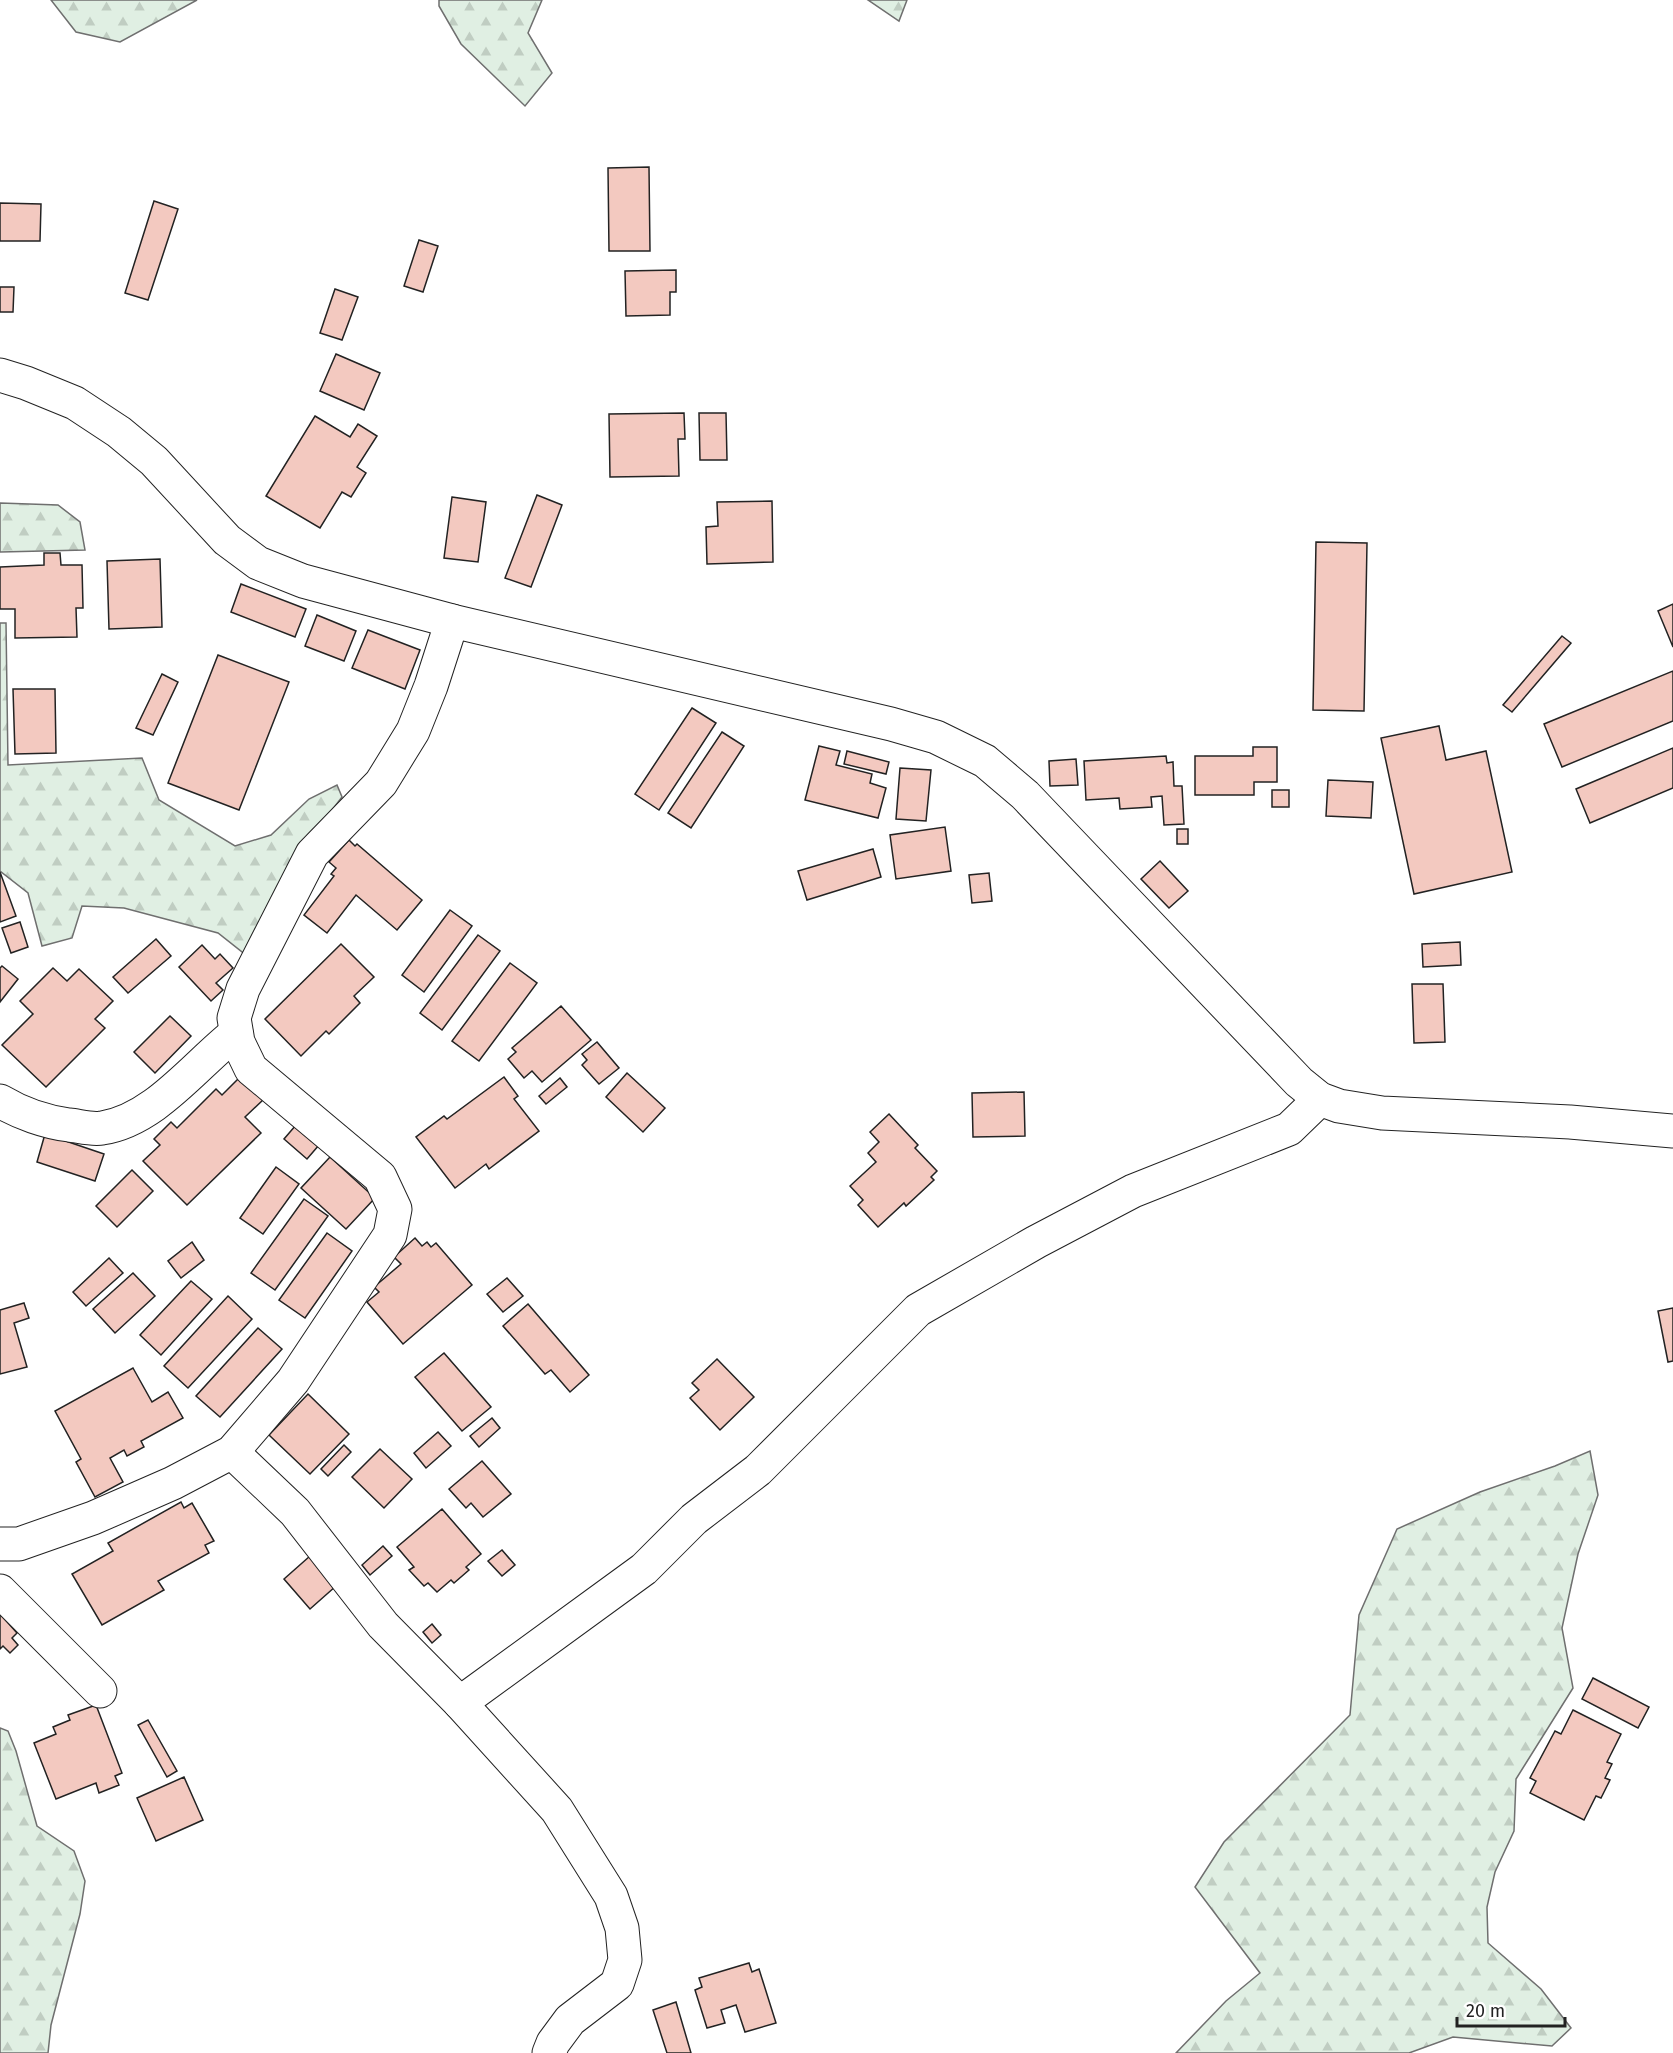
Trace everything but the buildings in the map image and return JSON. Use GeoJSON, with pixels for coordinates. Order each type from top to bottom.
{"type":"FeatureCollection","features":[{"type":"Feature","properties":{"kind":"street"},"geometry":{"type":"LineString","coordinates":[[0,375],[26,382],[75,403],[119,432],[154,461],[227,540],[258,563],[303,580],[452,621],[891,724],[936,737],[985,761],[1025,795],[1299,1082],[1320,1099],[1339,1106],[1382,1113],[1570,1122],[1673,1131]]}},
{"type":"Feature","properties":{"kind":"street"},"geometry":{"type":"LineString","coordinates":[[0,1544],[19,1544],[93,1518],[173,1483],[232,1452],[293,1380],[390,1235],[395,1209],[380,1177],[251,1069],[238,1042],[234,1018],[243,989],[312,854],[381,783],[413,731],[431,686],[452,621]]}},
{"type":"Feature","properties":{"kind":"street"},"geometry":{"type":"LineString","coordinates":[[0,1101],[15,1110],[60,1124],[100,1129],[129,1121],[154,1105],[236,1033]]}},
{"type":"Feature","properties":{"kind":"street"},"geometry":{"type":"LineString","coordinates":[[460,1702],[644,1569],[694,1519],[758,1470],[918,1310],[1036,1242],[1133,1191],[1289,1129],[1320,1099]]}},
{"type":"Feature","properties":{"kind":"street"},"geometry":{"type":"LineString","coordinates":[[232,1452],[296,1512],[383,1625],[460,1702],[557,1810],[611,1896],[622,1928],[625,1960],[617,1984],[570,2020],[553,2043],[549,2053]]}},
{"type":"Feature","properties":{"kind":"street"},"geometry":{"type":"LineString","coordinates":[[0,1591],[100,1691]]}},
{"type":"Feature","properties":{"kind":"green space"},"geometry":{"type":"Polygon","coordinates":[[[51,0],[197,0],[120,42],[76,32],[51,0]]]}},
{"type":"Feature","properties":{"kind":"green space"},"geometry":{"type":"Polygon","coordinates":[[[439,0],[542,0],[528,33],[552,73],[525,106],[461,44],[439,6],[439,0]]]}},
{"type":"Feature","properties":{"kind":"green space"},"geometry":{"type":"Polygon","coordinates":[[[868,0],[907,0],[899,21],[868,0]]]}},
{"type":"Feature","properties":{"kind":"green space"},"geometry":{"type":"Polygon","coordinates":[[[0,503],[58,505],[80,522],[85,550],[0,552],[0,503]]]}},
{"type":"Feature","properties":{"kind":"green space"},"geometry":{"type":"Polygon","coordinates":[[[0,623],[6,623],[8,765],[142,758],[159,800],[235,846],[271,835],[309,799],[337,785],[342,797],[310,839],[246,955],[218,933],[124,908],[82,906],[72,938],[42,946],[28,893],[0,871],[0,623]]]}},
{"type":"Feature","properties":{"kind":"green space"},"geometry":{"type":"Polygon","coordinates":[[[1590,1451],[1598,1495],[1578,1554],[1562,1628],[1573,1688],[1516,1779],[1514,1831],[1495,1872],[1487,1907],[1488,1943],[1541,1989],[1571,2028],[1552,2046],[1453,2037],[1409,2053],[1176,2053],[1226,2001],[1260,1973],[1195,1887],[1224,1842],[1350,1715],[1359,1615],[1397,1529],[1480,1492],[1555,1466],[1590,1451]]]}},
{"type":"Feature","properties":{"kind":"green space"},"geometry":{"type":"Polygon","coordinates":[[[0,1728],[8,1731],[16,1751],[37,1826],[74,1851],[85,1881],[80,1914],[51,2025],[48,2053],[0,2053],[0,1728]]]}}]}
